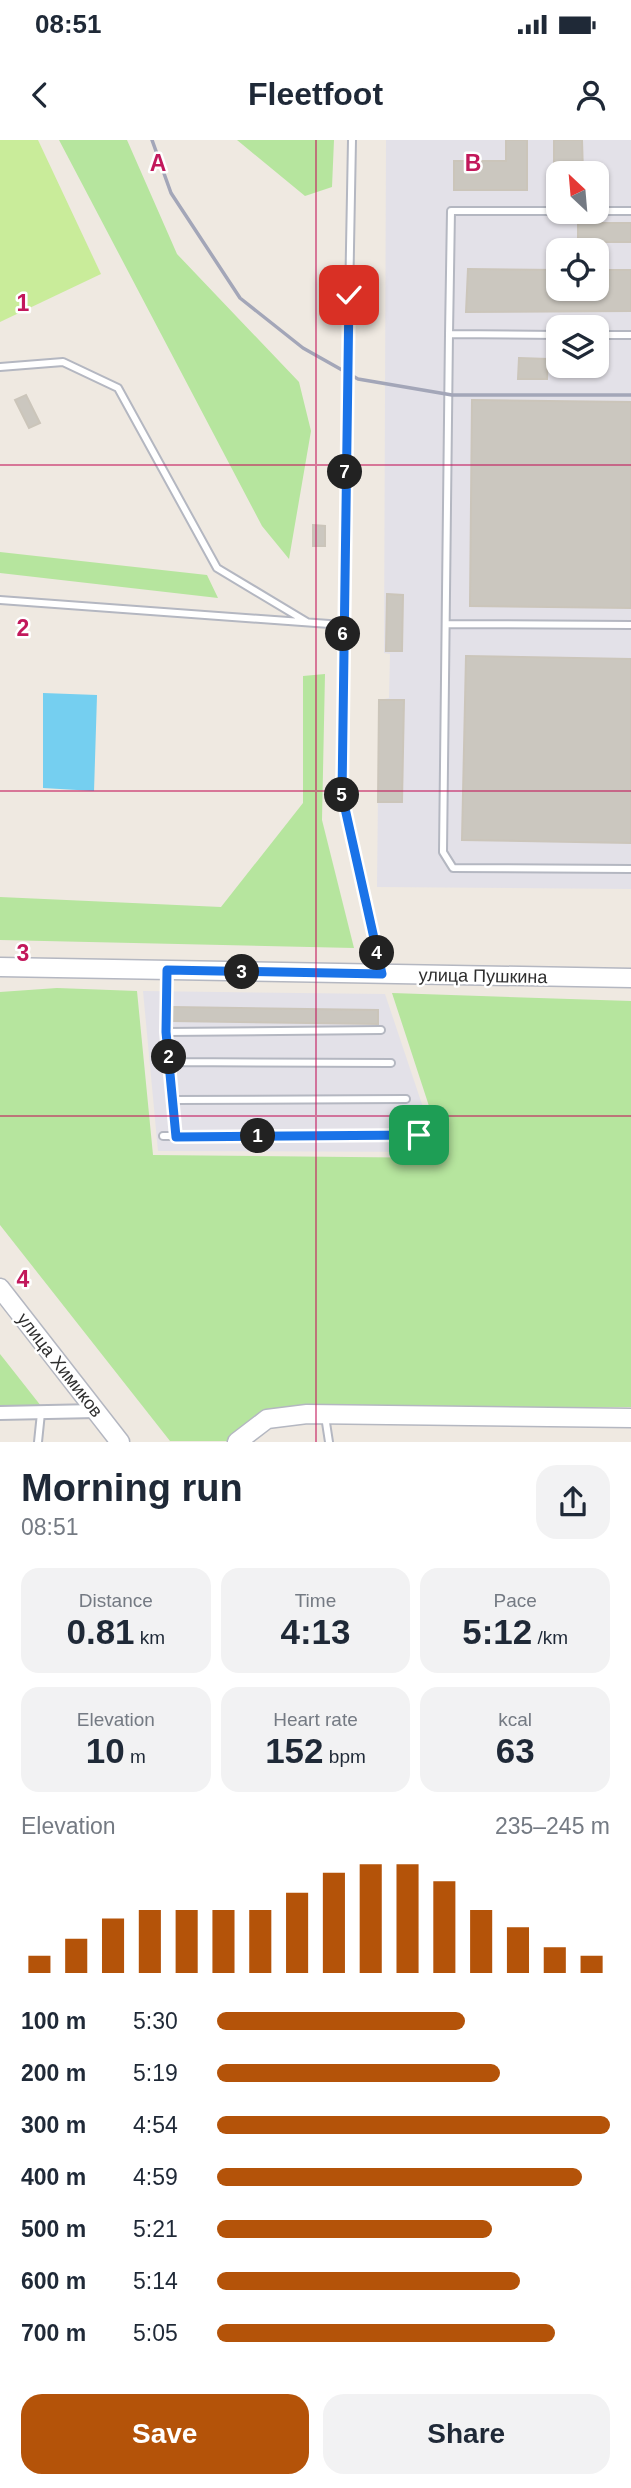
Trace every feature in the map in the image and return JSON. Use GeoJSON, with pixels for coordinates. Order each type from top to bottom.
{"type":"FeatureCollection","features":[{"type":"Feature","properties":{"kind":"main road","name":"улица Пушкина"},"geometry":{"type":"LineString","coordinates":[[0,967],[631,978]]}},
{"type":"Feature","properties":{"kind":"main road","name":"улица Химиков"},"geometry":{"type":"LineString","coordinates":[[0,1288],[119,1441]]}},
{"type":"Feature","properties":{"kind":"main road"},"geometry":{"type":"LineString","coordinates":[[237,1441],[267,1419],[307,1414],[631,1418]]}},
{"type":"Feature","properties":{"kind":"street"},"geometry":{"type":"LineString","coordinates":[[0,1413],[96,1411]]}},
{"type":"Feature","properties":{"kind":"lane"},"geometry":{"type":"LineString","coordinates":[[352,140],[342,795],[382,974]]}},
{"type":"Feature","properties":{"kind":"lane"},"geometry":{"type":"LineString","coordinates":[[546,211],[451,211],[443,852],[453,868],[631,869]]}},
{"type":"Feature","properties":{"kind":"lane"},"geometry":{"type":"LineString","coordinates":[[609,211],[631,211]]}},
{"type":"Feature","properties":{"kind":"lane"},"geometry":{"type":"LineString","coordinates":[[449,334],[546,335]]}},
{"type":"Feature","properties":{"kind":"lane"},"geometry":{"type":"LineString","coordinates":[[609,335],[631,335]]}},
{"type":"Feature","properties":{"kind":"lane"},"geometry":{"type":"LineString","coordinates":[[0,367],[63,362],[118,388],[217,568],[307,622]]}},
{"type":"Feature","properties":{"kind":"lane"},"geometry":{"type":"LineString","coordinates":[[0,600],[343,625]]}},
{"type":"Feature","properties":{"kind":"lane"},"geometry":{"type":"LineString","coordinates":[[446,624],[631,625]]}},
{"type":"Feature","properties":{"kind":"lane"},"geometry":{"type":"LineString","coordinates":[[167,970],[166,1032],[176,1137]]}},
{"type":"Feature","properties":{"kind":"lane"},"geometry":{"type":"LineString","coordinates":[[166,1032],[381,1030]]}},
{"type":"Feature","properties":{"kind":"lane"},"geometry":{"type":"LineString","coordinates":[[170,1062],[391,1063]]}},
{"type":"Feature","properties":{"kind":"lane"},"geometry":{"type":"LineString","coordinates":[[173,1100],[406,1099]]}},
{"type":"Feature","properties":{"kind":"lane"},"geometry":{"type":"LineString","coordinates":[[163,1136],[419,1135]]}},
{"type":"Feature","properties":{"kind":"lane"},"geometry":{"type":"LineString","coordinates":[[38,1441],[41,1413]]}},
{"type":"Feature","properties":{"kind":"lane"},"geometry":{"type":"LineString","coordinates":[[325,1414],[329,1441]]}},
{"type":"Feature","properties":{"kind":"shaded area"},"geometry":{"type":"Polygon","coordinates":[[[386,140],[631,140],[631,889],[377,887],[379,700],[389,698],[390,654],[384,653],[386,140]]]}},
{"type":"Feature","properties":{"kind":"shaded area"},"geometry":{"type":"Polygon","coordinates":[[[143,991],[385,994],[438,1152],[158,1151],[143,991]]]}},
{"type":"Feature","properties":{"kind":"green space"},"geometry":{"type":"Polygon","coordinates":[[[0,140],[38,140],[101,274],[0,322],[0,140]]]}},
{"type":"Feature","properties":{"kind":"green space"},"geometry":{"type":"Polygon","coordinates":[[[59,140],[127,140],[177,254],[299,382],[311,431],[289,559],[262,526],[59,140]]]}},
{"type":"Feature","properties":{"kind":"green space"},"geometry":{"type":"Polygon","coordinates":[[[237,140],[334,140],[332,187],[305,196],[237,140]]]}},
{"type":"Feature","properties":{"kind":"green space"},"geometry":{"type":"Polygon","coordinates":[[[0,552],[207,575],[218,598],[0,573],[0,552]]]}},
{"type":"Feature","properties":{"kind":"green space"},"geometry":{"type":"Polygon","coordinates":[[[325,674],[322,820],[354,948],[0,940],[0,897],[221,907],[303,803],[303,676],[325,674]]]}},
{"type":"Feature","properties":{"kind":"green space"},"geometry":{"type":"Polygon","coordinates":[[[57,988],[137,991],[153,1155],[446,1158],[392,993],[631,1001],[631,1407],[271,1409],[228,1441],[170,1441],[0,1225],[0,992],[57,988]]]}},
{"type":"Feature","properties":{"kind":"green space"},"geometry":{"type":"Polygon","coordinates":[[[0,1354],[4,1359],[41,1406],[0,1405],[0,1354]]]}},
{"type":"Feature","properties":{"kind":"water"},"geometry":{"type":"Polygon","coordinates":[[[43,693],[97,695],[94,791],[43,788],[43,693]]]}},
{"type":"Feature","properties":{"kind":"building"},"geometry":{"type":"Polygon","coordinates":[[[506,140],[527,140],[527,190],[454,190],[454,161],[506,161],[506,140]]]}},
{"type":"Feature","properties":{"kind":"building"},"geometry":{"type":"Polygon","coordinates":[[[554,140],[582,140],[583,161],[554,161],[554,140]]]}},
{"type":"Feature","properties":{"kind":"building"},"geometry":{"type":"Polygon","coordinates":[[[631,223],[631,242],[609,242],[609,238],[578,238],[578,224],[631,223]]]}},
{"type":"Feature","properties":{"kind":"building"},"geometry":{"type":"Polygon","coordinates":[[[468,269],[546,270],[546,301],[609,301],[609,270],[631,270],[631,311],[466,312],[468,269]]]}},
{"type":"Feature","properties":{"kind":"building"},"geometry":{"type":"Polygon","coordinates":[[[519,358],[546,359],[547,379],[518,379],[519,358]]]}},
{"type":"Feature","properties":{"kind":"building"},"geometry":{"type":"Polygon","coordinates":[[[26,395],[40,423],[29,428],[15,400],[26,395]]]}},
{"type":"Feature","properties":{"kind":"building"},"geometry":{"type":"Polygon","coordinates":[[[472,400],[631,402],[631,608],[470,606],[472,400]]]}},
{"type":"Feature","properties":{"kind":"building"},"geometry":{"type":"Polygon","coordinates":[[[313,525],[325,526],[325,546],[313,546],[313,525]]]}},
{"type":"Feature","properties":{"kind":"building"},"geometry":{"type":"Polygon","coordinates":[[[387,594],[403,595],[402,651],[386,651],[387,594]]]}},
{"type":"Feature","properties":{"kind":"building"},"geometry":{"type":"Polygon","coordinates":[[[466,656],[631,659],[631,843],[462,840],[466,656]]]}},
{"type":"Feature","properties":{"kind":"building"},"geometry":{"type":"Polygon","coordinates":[[[379,700],[404,700],[402,802],[378,802],[379,700]]]}},
{"type":"Feature","properties":{"kind":"building"},"geometry":{"type":"Polygon","coordinates":[[[172,1007],[378,1010],[378,1024],[172,1021],[172,1007]]]}},
{"type":"Feature","properties":{"kind":"railway"},"geometry":{"type":"LineString","coordinates":[[152,140],[171,193],[240,298],[303,348],[358,379],[452,395],[631,395]]}},
{"type":"Feature","properties":{"kind":"route"},"geometry":{"type":"LineString","coordinates":[[349,295],[342,795],[382,974],[167,970],[166,1032],[176,1137],[419,1135]]}}]}
